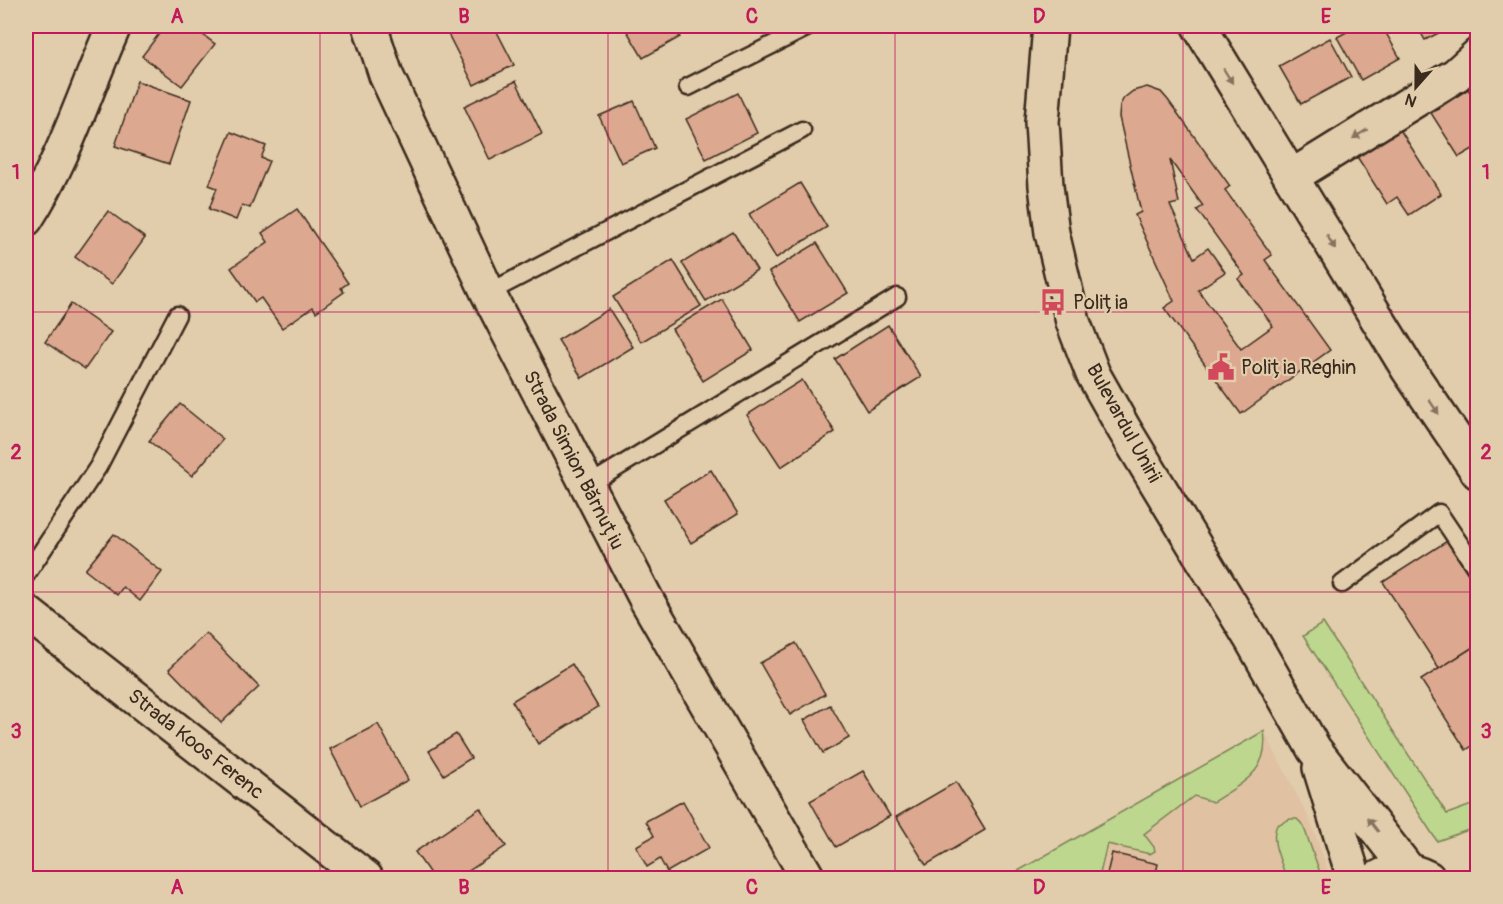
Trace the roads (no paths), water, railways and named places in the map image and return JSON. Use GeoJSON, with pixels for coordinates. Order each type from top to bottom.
{"type":"FeatureCollection","features":[{"type":"Feature","properties":{"kind":"main road"},"geometry":{"type":"LineString","coordinates":[[26,219],[43,192],[72,132],[114,26]]}},
{"type":"Feature","properties":{"kind":"main road","name":"Strada Simion Bărnuțiu"},"geometry":{"type":"LineString","coordinates":[[370,26],[386,75],[488,293],[587,486],[646,599],[808,879]]}},
{"type":"Feature","properties":{"kind":"main road","name":"Bulevardul Unirii"},"geometry":{"type":"LineString","coordinates":[[1050,26],[1042,122],[1046,186],[1052,233],[1073,322],[1093,374],[1314,749],[1418,875]]}},
{"type":"Feature","properties":{"kind":"main road"},"geometry":{"type":"LineString","coordinates":[[1199,26],[1408,369],[1478,472]]}},
{"type":"Feature","properties":{"kind":"main road"},"geometry":{"type":"LineString","coordinates":[[1291,177],[1456,75],[1478,55]]}},
{"type":"Feature","properties":{"kind":"main road","name":"Strada Koos Ferenc"},"geometry":{"type":"LineString","coordinates":[[26,612],[366,879]]}},
{"type":"Feature","properties":{"kind":"main road","name":"Bulevardul Unirii"},"geometry":{"type":"LineString","coordinates":[[1314,749],[1354,879]]}},
{"type":"Feature","properties":{"kind":"main road"},"geometry":{"type":"LineString","coordinates":[[1378,879],[1394,871],[1418,875]]}},
{"type":"Feature","properties":{"kind":"lane"},"geometry":{"type":"LineString","coordinates":[[688,87],[810,26]]}},
{"type":"Feature","properties":{"kind":"lane"},"geometry":{"type":"LineString","coordinates":[[488,293],[802,130]]}},
{"type":"Feature","properties":{"kind":"lane"},"geometry":{"type":"LineString","coordinates":[[587,486],[897,297]]}},
{"type":"Feature","properties":{"kind":"lane"},"geometry":{"type":"LineString","coordinates":[[26,575],[98,467],[177,315]]}},
{"type":"Feature","properties":{"kind":"lane"},"geometry":{"type":"LineString","coordinates":[[1342,584],[1439,513],[1478,570]]}},
{"type":"Feature","properties":{"kind":"place","name":"Poliția"},"geometry":{"type":"Point","coordinates":[1053,302]}},
{"type":"Feature","properties":{"kind":"place","name":"Poliția Reghin"},"geometry":{"type":"Point","coordinates":[1221,367]}}]}
